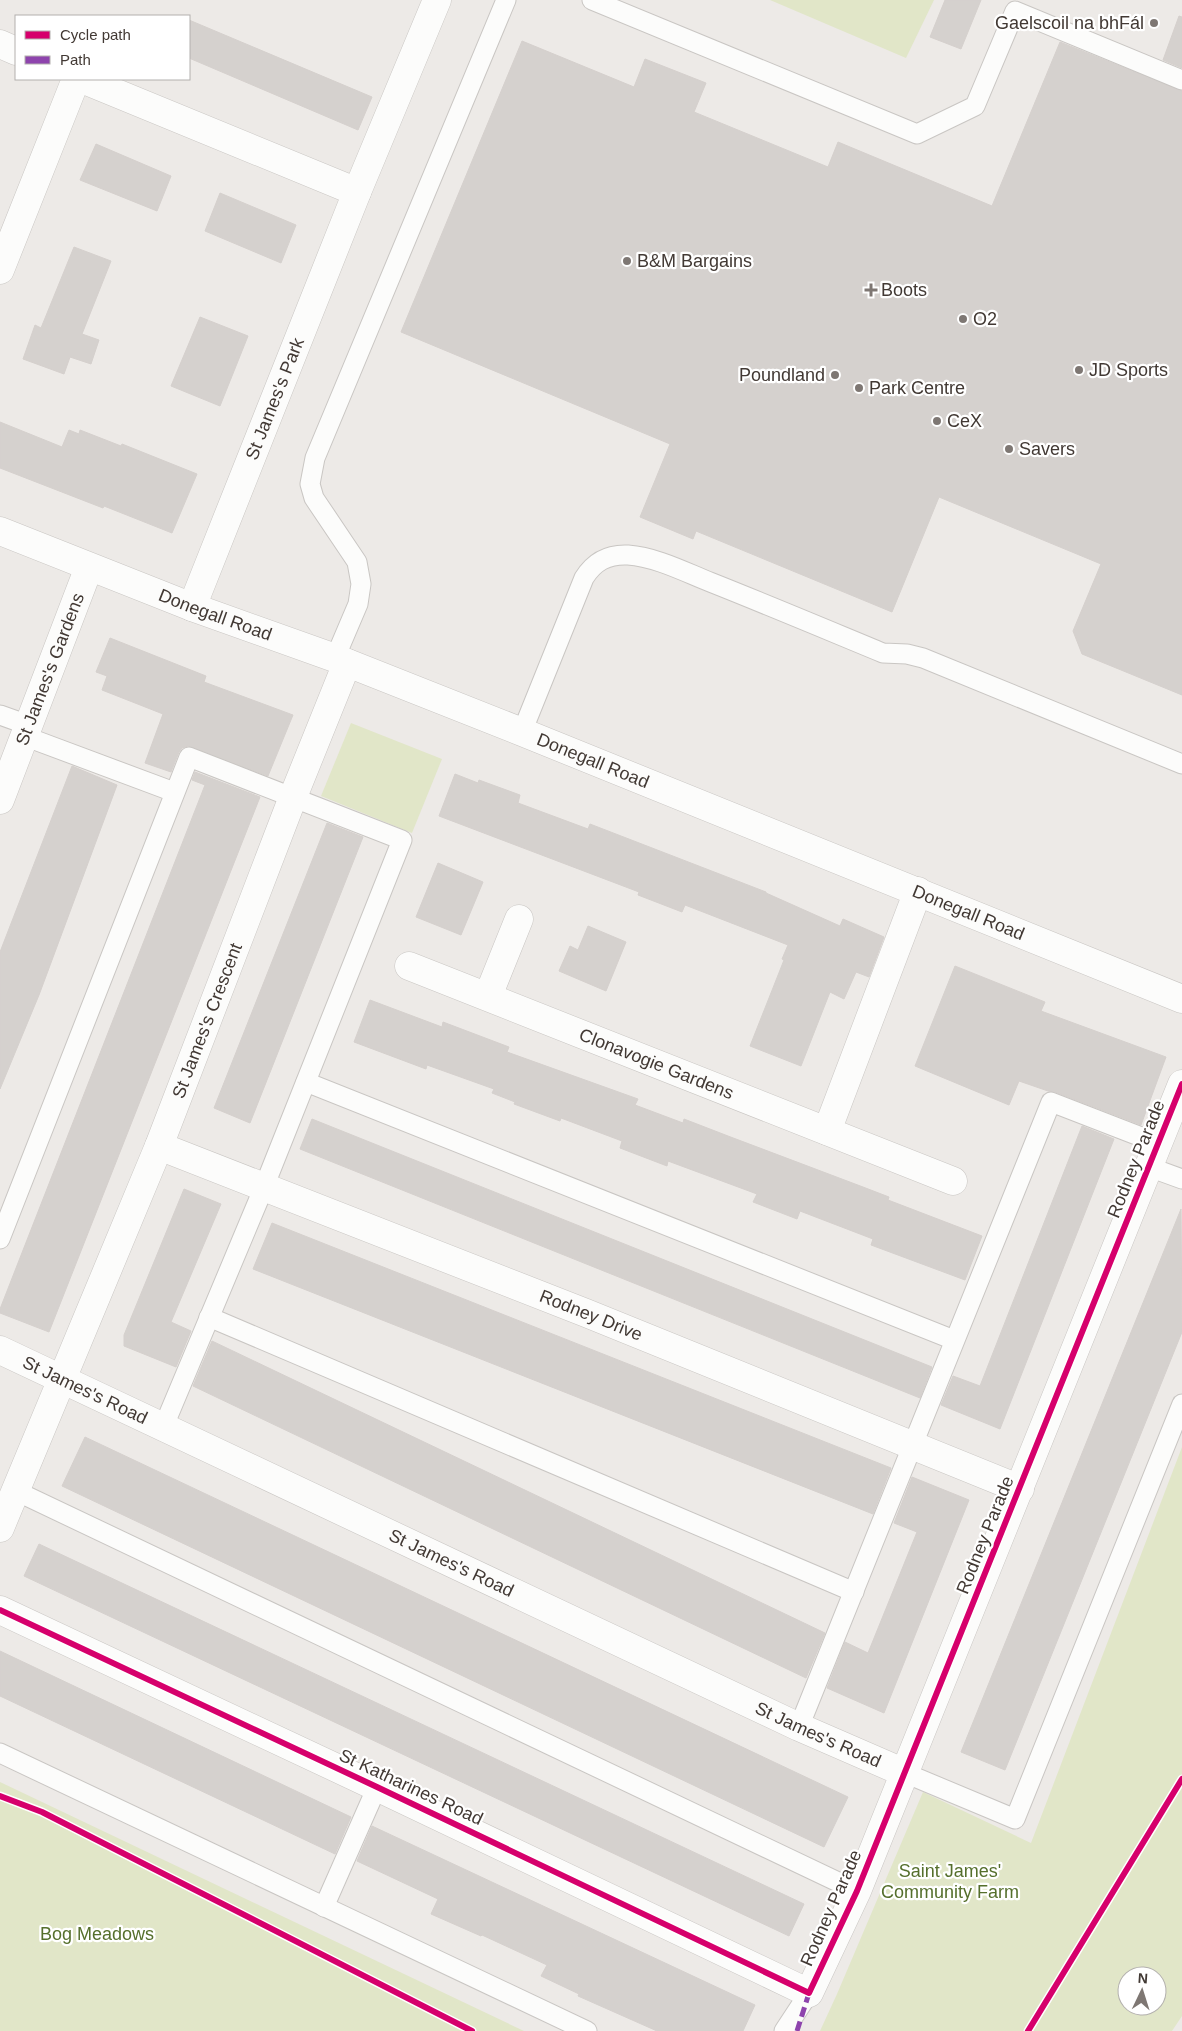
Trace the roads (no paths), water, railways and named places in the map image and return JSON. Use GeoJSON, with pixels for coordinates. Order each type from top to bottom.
{"type":"FeatureCollection","features":[{"type":"Feature","properties":{"kind":"street","name":"St James's Park"},"geometry":{"type":"LineString","coordinates":[[192,607],[357,192],[437,0]]}},
{"type":"Feature","properties":{"kind":"street"},"geometry":{"type":"LineString","coordinates":[[0,44],[15,51]]}},
{"type":"Feature","properties":{"kind":"street"},"geometry":{"type":"LineString","coordinates":[[0,270],[76,80]]}},
{"type":"Feature","properties":{"kind":"street"},"geometry":{"type":"LineString","coordinates":[[84,80],[357,192]]}},
{"type":"Feature","properties":{"kind":"street","name":"Donegall Road"},"geometry":{"type":"LineString","coordinates":[[0,531],[192,607],[341,661],[522,732],[1182,999]]}},
{"type":"Feature","properties":{"kind":"street","name":"St James's Gardens"},"geometry":{"type":"LineString","coordinates":[[0,800],[89,567]]}},
{"type":"Feature","properties":{"kind":"street","name":"St James's Crescent"},"geometry":{"type":"LineString","coordinates":[[62,1378],[159,1146],[293,797],[341,661]]}},
{"type":"Feature","properties":{"kind":"street"},"geometry":{"type":"LineString","coordinates":[[827,1131],[918,891]]}},
{"type":"Feature","properties":{"kind":"street"},"geometry":{"type":"LineString","coordinates":[[488,996],[519,919]]}},
{"type":"Feature","properties":{"kind":"street","name":"Clonavogie Gardens"},"geometry":{"type":"LineString","coordinates":[[409,966],[953,1181]]}},
{"type":"Feature","properties":{"kind":"street","name":"Rodney Parade"},"geometry":{"type":"LineString","coordinates":[[808,1994],[857,1891],[1182,1084]]}},
{"type":"Feature","properties":{"kind":"street","name":"Rodney Drive"},"geometry":{"type":"LineString","coordinates":[[159,1146],[586,1313],[1020,1489]]}},
{"type":"Feature","properties":{"kind":"street","name":"St James's Road"},"geometry":{"type":"LineString","coordinates":[[0,1350],[799,1727],[904,1773]]}},
{"type":"Feature","properties":{"kind":"street"},"geometry":{"type":"LineString","coordinates":[[0,1528],[62,1378]]}},
{"type":"Feature","properties":{"kind":"street","name":"St Katharines Road"},"geometry":{"type":"LineString","coordinates":[[0,1610],[377,1787],[808,1994]]}},
{"type":"Feature","properties":{"kind":"lane"},"geometry":{"type":"LineString","coordinates":[[341,661],[358,604],[361,584],[358,562],[314,498],[310,484],[313,465],[506,0]]}},
{"type":"Feature","properties":{"kind":"lane"},"geometry":{"type":"LineString","coordinates":[[592,0],[918,134],[974,106],[1014,11],[1182,80]]}},
{"type":"Feature","properties":{"kind":"lane"},"geometry":{"type":"LineString","coordinates":[[522,732],[584,578],[590,568],[600,560],[612,556],[628,555],[670,566],[883,653],[907,654],[923,658],[1182,764]]}},
{"type":"Feature","properties":{"kind":"lane"},"geometry":{"type":"LineString","coordinates":[[0,715],[26,730],[174,792]]}},
{"type":"Feature","properties":{"kind":"lane"},"geometry":{"type":"LineString","coordinates":[[0,1239],[5,1213],[189,757],[402,840],[264,1187],[163,1428]]}},
{"type":"Feature","properties":{"kind":"lane"},"geometry":{"type":"LineString","coordinates":[[306,1082],[954,1340]]}},
{"type":"Feature","properties":{"kind":"lane"},"geometry":{"type":"LineString","coordinates":[[799,1727],[1051,1102],[1153,1155],[1182,1179]]}},
{"type":"Feature","properties":{"kind":"lane"},"geometry":{"type":"LineString","coordinates":[[210,1317],[854,1592]]}},
{"type":"Feature","properties":{"kind":"lane"},"geometry":{"type":"LineString","coordinates":[[904,1773],[1015,1819],[1182,1404]]}},
{"type":"Feature","properties":{"kind":"lane"},"geometry":{"type":"LineString","coordinates":[[16,1492],[857,1891]]}},
{"type":"Feature","properties":{"kind":"lane"},"geometry":{"type":"LineString","coordinates":[[0,1753],[587,2031]]}},
{"type":"Feature","properties":{"kind":"lane"},"geometry":{"type":"LineString","coordinates":[[324,1907],[377,1787]]}},
{"type":"Feature","properties":{"kind":"lane"},"geometry":{"type":"LineString","coordinates":[[784,2031],[808,1994]]}},
{"type":"Feature","properties":{"kind":"place","name":"Gaelscoil na bhFál"},"geometry":{"type":"Point","coordinates":[1154,23]}},
{"type":"Feature","properties":{"kind":"place","name":"B&M Bargains"},"geometry":{"type":"Point","coordinates":[627,261]}},
{"type":"Feature","properties":{"kind":"place","name":"Boots"},"geometry":{"type":"Point","coordinates":[871,290]}},
{"type":"Feature","properties":{"kind":"place","name":"O2"},"geometry":{"type":"Point","coordinates":[963,319]}},
{"type":"Feature","properties":{"kind":"place","name":"JD Sports"},"geometry":{"type":"Point","coordinates":[1079,370]}},
{"type":"Feature","properties":{"kind":"place","name":"Poundland"},"geometry":{"type":"Point","coordinates":[835,375]}},
{"type":"Feature","properties":{"kind":"place","name":"Park Centre"},"geometry":{"type":"Point","coordinates":[859,388]}},
{"type":"Feature","properties":{"kind":"place","name":"CeX"},"geometry":{"type":"Point","coordinates":[937,421]}},
{"type":"Feature","properties":{"kind":"place","name":"Savers"},"geometry":{"type":"Point","coordinates":[1009,449]}},
{"type":"Feature","properties":{"kind":"park label","name":"Saint James' Community Farm"},"geometry":{"type":"Point","coordinates":[950,1881]}},
{"type":"Feature","properties":{"kind":"park label","name":"Bog Meadows"},"geometry":{"type":"Point","coordinates":[97,1934]}}]}
